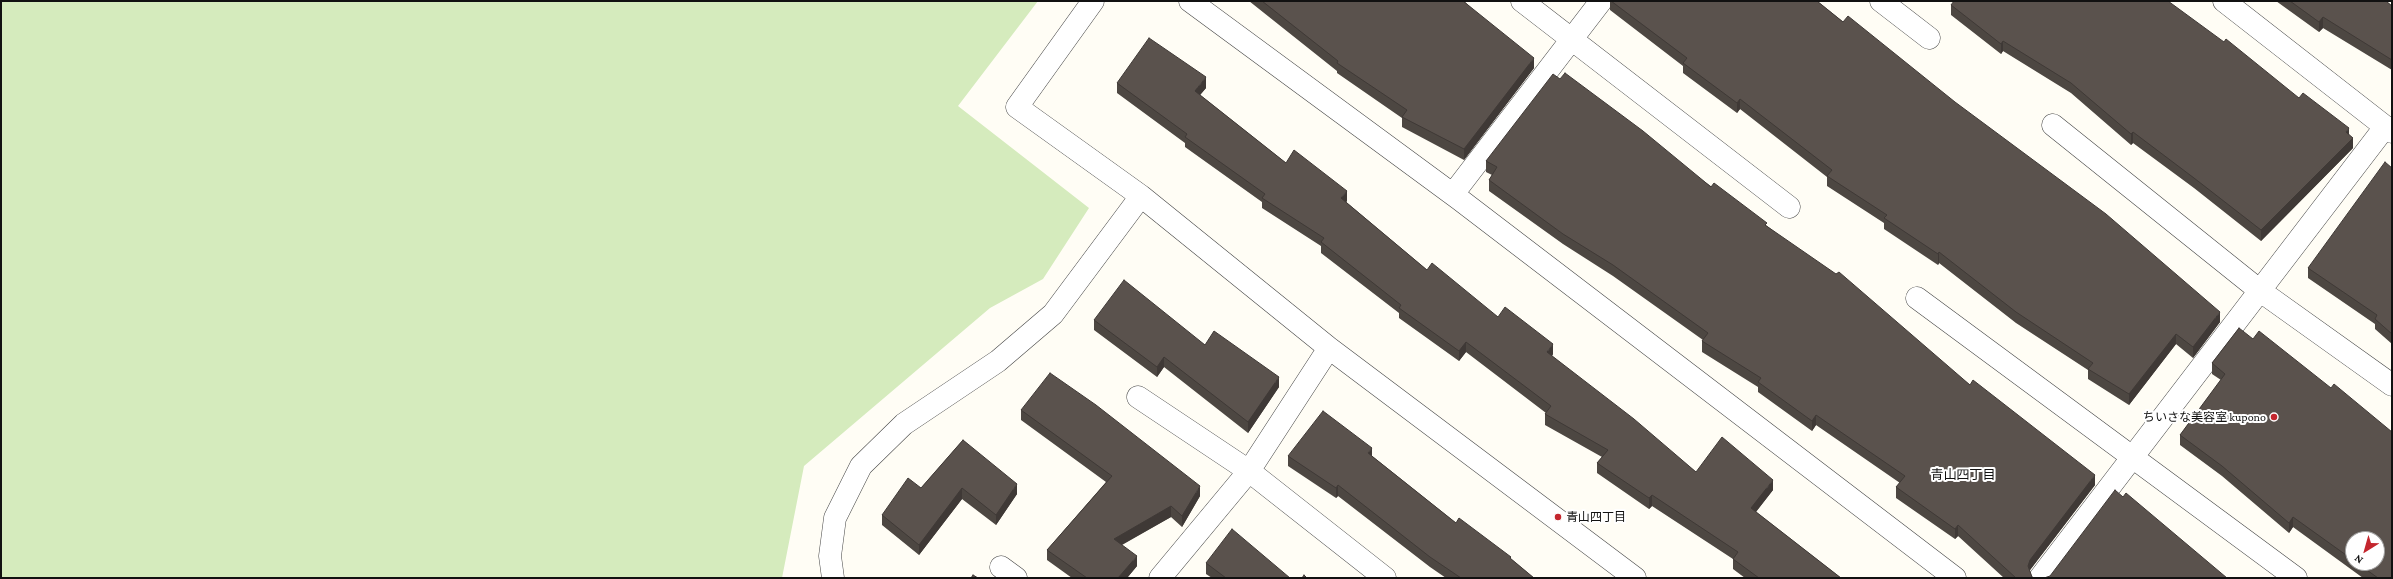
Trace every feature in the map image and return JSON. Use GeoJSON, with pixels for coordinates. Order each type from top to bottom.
{"type":"FeatureCollection","features":[{"type":"Feature","properties":{"kind":"street"},"geometry":{"type":"LineString","coordinates":[[1092,1],[1017,106],[1141,196],[1329,348],[1635,578]]}},
{"type":"Feature","properties":{"kind":"street"},"geometry":{"type":"LineString","coordinates":[[1190,1],[1453,194],[1955,578]]}},
{"type":"Feature","properties":{"kind":"street"},"geometry":{"type":"LineString","coordinates":[[1522,1],[1789,207]]}},
{"type":"Feature","properties":{"kind":"street"},"geometry":{"type":"LineString","coordinates":[[1453,194],[1601,1]]}},
{"type":"Feature","properties":{"kind":"street"},"geometry":{"type":"LineString","coordinates":[[1881,1],[1929,38]]}},
{"type":"Feature","properties":{"kind":"street"},"geometry":{"type":"LineString","coordinates":[[2040,578],[2259,290],[2388,130],[2224,1]]}},
{"type":"Feature","properties":{"kind":"street"},"geometry":{"type":"LineString","coordinates":[[2054,125],[2259,290],[2392,385]]}},
{"type":"Feature","properties":{"kind":"street"},"geometry":{"type":"LineString","coordinates":[[833,578],[830,556],[835,518],[860,466],[904,424],[998,361],[1053,314],[1141,196]]}},
{"type":"Feature","properties":{"kind":"street"},"geometry":{"type":"LineString","coordinates":[[1917,298],[2296,578]]}},
{"type":"Feature","properties":{"kind":"street"},"geometry":{"type":"LineString","coordinates":[[1160,578],[1249,471],[1329,348]]}},
{"type":"Feature","properties":{"kind":"street"},"geometry":{"type":"LineString","coordinates":[[1138,396],[1249,471],[1386,578]]}},
{"type":"Feature","properties":{"kind":"green space"},"geometry":{"type":"Polygon","coordinates":[[[1,1],[1038,1],[958,106],[1089,208],[1043,279],[990,308],[804,466],[782,578],[1,578],[1,1]]]}},
{"type":"Feature","properties":{"kind":"building"},"geometry":{"type":"Polygon","coordinates":[[[1262,1],[1463,1],[1534,58],[1464,149],[1402,117],[1407,110],[1337,63],[1338,61],[1262,1]]]}},
{"type":"Feature","properties":{"kind":"building"},"geometry":{"type":"Polygon","coordinates":[[[1611,1],[1817,1],[1843,22],[1848,16],[1955,102],[2106,214],[2220,312],[2193,347],[2176,334],[2129,394],[2088,369],[2093,363],[2016,312],[1939,252],[1938,254],[1884,218],[1887,215],[1827,176],[1832,170],[1740,99],[1737,103],[1683,63],[1687,58],[1611,1]]]}},
{"type":"Feature","properties":{"kind":"building"},"geometry":{"type":"Polygon","coordinates":[[[1954,1],[2168,1],[2224,42],[2226,39],[2299,98],[2303,93],[2349,128],[2346,132],[2353,138],[2261,230],[2133,132],[2131,134],[2071,83],[2003,41],[2001,44],[1951,5],[1954,1]]]}},
{"type":"Feature","properties":{"kind":"building"},"geometry":{"type":"Polygon","coordinates":[[[2290,1],[2386,1],[2392,6],[2392,60],[2323,17],[2319,22],[2290,1]]]}},
{"type":"Feature","properties":{"kind":"building"},"geometry":{"type":"Polygon","coordinates":[[[1149,38],[1206,77],[1195,91],[1286,163],[1294,150],[1347,191],[1341,198],[1427,270],[1432,263],[1498,317],[1505,307],[1553,344],[1547,352],[1634,419],[1696,472],[1722,437],[1773,480],[1751,508],[1841,578],[1759,578],[1733,559],[1738,552],[1652,495],[1649,498],[1597,463],[1608,450],[1545,414],[1551,406],[1466,342],[1459,351],[1399,308],[1401,305],[1321,242],[1324,238],[1262,198],[1265,194],[1185,137],[1187,134],[1117,83],[1149,38]]]}},
{"type":"Feature","properties":{"kind":"building"},"geometry":{"type":"Polygon","coordinates":[[[1565,73],[1643,131],[1711,187],[1714,183],[1767,223],[1765,225],[1836,274],[1839,272],[1970,385],[1973,380],[2095,475],[2030,560],[2028,566],[2032,577],[2034,578],[2016,578],[1958,525],[1955,529],[1896,487],[1905,476],[1816,415],[1812,421],[1758,382],[1761,378],[1702,341],[1708,333],[1613,265],[1563,234],[1489,180],[1497,167],[1486,161],[1553,74],[1560,79],[1565,73]]]}},
{"type":"Feature","properties":{"kind":"building"},"geometry":{"type":"Polygon","coordinates":[[[2385,162],[2392,168],[2392,334],[2375,319],[2377,315],[2308,268],[2385,162]]]}},
{"type":"Feature","properties":{"kind":"building"},"geometry":{"type":"Polygon","coordinates":[[[1124,280],[1205,345],[1214,331],[1279,377],[1248,422],[1164,357],[1157,367],[1094,320],[1124,280]]]}},
{"type":"Feature","properties":{"kind":"building"},"geometry":{"type":"Polygon","coordinates":[[[2239,328],[2253,339],[2259,331],[2331,388],[2334,384],[2392,432],[2392,578],[2378,578],[2368,571],[2385,571],[2385,531],[2345,531],[2345,554],[2293,517],[2289,523],[2222,466],[2180,435],[2225,374],[2212,363],[2239,328]]]}},
{"type":"Feature","properties":{"kind":"building"},"geometry":{"type":"Polygon","coordinates":[[[1050,373],[1096,405],[1200,486],[1182,516],[1171,506],[1114,539],[1137,556],[1118,578],[1087,578],[1047,550],[1112,476],[1021,410],[1050,373]]]}},
{"type":"Feature","properties":{"kind":"building"},"geometry":{"type":"Polygon","coordinates":[[[1323,411],[1372,448],[1368,453],[1456,523],[1459,518],[1511,557],[1510,558],[1534,578],[1461,578],[1430,557],[1338,485],[1336,488],[1288,456],[1323,411]]]}},
{"type":"Feature","properties":{"kind":"building"},"geometry":{"type":"Polygon","coordinates":[[[963,440],[1017,484],[996,515],[962,488],[919,545],[882,515],[908,478],[921,488],[963,440]]]}},
{"type":"Feature","properties":{"kind":"building"},"geometry":{"type":"Polygon","coordinates":[[[2115,490],[2123,497],[2126,493],[2227,578],[2044,578],[2050,576],[2115,490]]]}},
{"type":"Feature","properties":{"kind":"building"},"geometry":{"type":"Polygon","coordinates":[[[1232,529],[1290,578],[1226,578],[1206,563],[1232,529]]]}},
{"type":"Feature","properties":{"kind":"building"},"geometry":{"type":"Polygon","coordinates":[[[973,575],[978,578],[971,578],[973,575]]]}},
{"type":"Feature","properties":{"kind":"place","name":"ちいさな美容室 kupono"},"geometry":{"type":"Point","coordinates":[2274,417]}},
{"type":"Feature","properties":{"kind":"place","name":"青山四丁目"},"geometry":{"type":"Point","coordinates":[1558,517]}},
{"type":"Feature","properties":{"kind":"district","name":"青山四丁目"},"geometry":{"type":"Point","coordinates":[1963,475]}}]}
